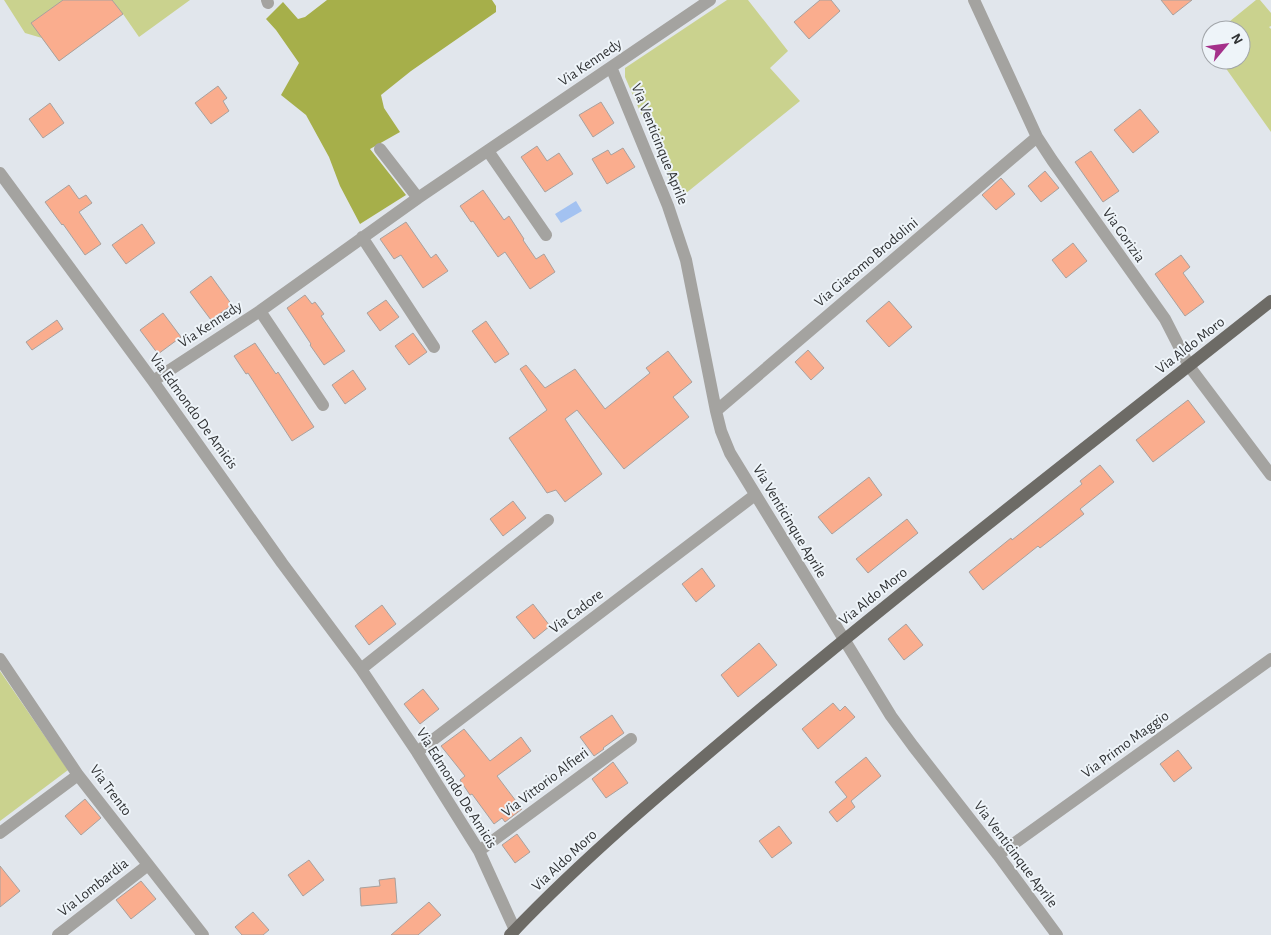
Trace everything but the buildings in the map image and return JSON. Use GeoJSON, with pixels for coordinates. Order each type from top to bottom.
{"type":"FeatureCollection","features":[{"type":"Feature","properties":{"kind":"main road","name":"Via Aldo Moro"},"geometry":{"type":"LineString","coordinates":[[512,932],[580,866],[637,815],[844,640],[1271,301]]}},
{"type":"Feature","properties":{"kind":"street","name":"Via Kennedy"},"geometry":{"type":"LineString","coordinates":[[153,381],[260,311],[418,198],[710,0]]}},
{"type":"Feature","properties":{"kind":"street","name":"Via Gorizia"},"geometry":{"type":"LineString","coordinates":[[974,0],[1037,137],[1165,319],[1189,366],[1271,475]]}},
{"type":"Feature","properties":{"kind":"street","name":"Via Venticinque Aprile"},"geometry":{"type":"LineString","coordinates":[[610,67],[668,206],[686,260],[716,411],[721,432],[730,453],[754,495],[892,716],[1057,935]]}},
{"type":"Feature","properties":{"kind":"street","name":"Via Giacomo Brodolini"},"geometry":{"type":"LineString","coordinates":[[716,411],[1037,137]]}},
{"type":"Feature","properties":{"kind":"street"},"geometry":{"type":"LineString","coordinates":[[380,149],[418,198]]}},
{"type":"Feature","properties":{"kind":"street"},"geometry":{"type":"LineString","coordinates":[[488,151],[546,235]]}},
{"type":"Feature","properties":{"kind":"street","name":"Via Edmondo De Amicis"},"geometry":{"type":"LineString","coordinates":[[0,173],[361,669],[417,752],[479,852],[512,932]]}},
{"type":"Feature","properties":{"kind":"street"},"geometry":{"type":"LineString","coordinates":[[362,237],[434,347]]}},
{"type":"Feature","properties":{"kind":"street","name":"Via Kennedy"},"geometry":{"type":"LineString","coordinates":[[260,311],[323,405]]}},
{"type":"Feature","properties":{"kind":"street","name":"Via Cadore"},"geometry":{"type":"LineString","coordinates":[[417,752],[754,495]]}},
{"type":"Feature","properties":{"kind":"street"},"geometry":{"type":"LineString","coordinates":[[361,669],[548,520]]}},
{"type":"Feature","properties":{"kind":"street","name":"Via Primo Maggio"},"geometry":{"type":"LineString","coordinates":[[998,855],[1271,658]]}},
{"type":"Feature","properties":{"kind":"street","name":"Via Trento"},"geometry":{"type":"LineString","coordinates":[[0,659],[78,775],[203,935]]}},
{"type":"Feature","properties":{"kind":"street","name":"Via Vittorio Alfieri"},"geometry":{"type":"LineString","coordinates":[[479,852],[631,739]]}},
{"type":"Feature","properties":{"kind":"street"},"geometry":{"type":"LineString","coordinates":[[0,833],[78,775]]}},
{"type":"Feature","properties":{"kind":"street","name":"Via Lombardia"},"geometry":{"type":"LineString","coordinates":[[58,935],[148,865]]}},
{"type":"Feature","properties":{"kind":"green space"},"geometry":{"type":"Polygon","coordinates":[[[4,0],[190,0],[139,37],[123,14],[59,61],[42,38],[25,33],[4,0]]]}},
{"type":"Feature","properties":{"kind":"green space"},"geometry":{"type":"Polygon","coordinates":[[[327,0],[492,0],[496,6],[496,12],[411,71],[381,95],[384,108],[400,132],[370,149],[406,195],[360,224],[340,186],[329,157],[306,115],[281,95],[299,63],[266,19],[283,2],[298,19],[305,17],[327,0]]]}},
{"type":"Feature","properties":{"kind":"green space"},"geometry":{"type":"Polygon","coordinates":[[[727,0],[748,0],[788,51],[770,68],[800,101],[680,198],[674,190],[625,77],[625,68],[727,0]]]}},
{"type":"Feature","properties":{"kind":"green space"},"geometry":{"type":"Polygon","coordinates":[[[1256,0],[1260,0],[1271,13],[1271,26],[1269,27],[1271,29],[1271,132],[1227,70],[1251,70],[1251,20],[1231,20],[1256,0]]]}},
{"type":"Feature","properties":{"kind":"green space"},"geometry":{"type":"Polygon","coordinates":[[[0,671],[68,770],[0,821],[0,671]]]}},
{"type":"Feature","properties":{"kind":"water"},"geometry":{"type":"Polygon","coordinates":[[[576,201],[582,211],[561,223],[555,214],[576,201]]]}}]}
